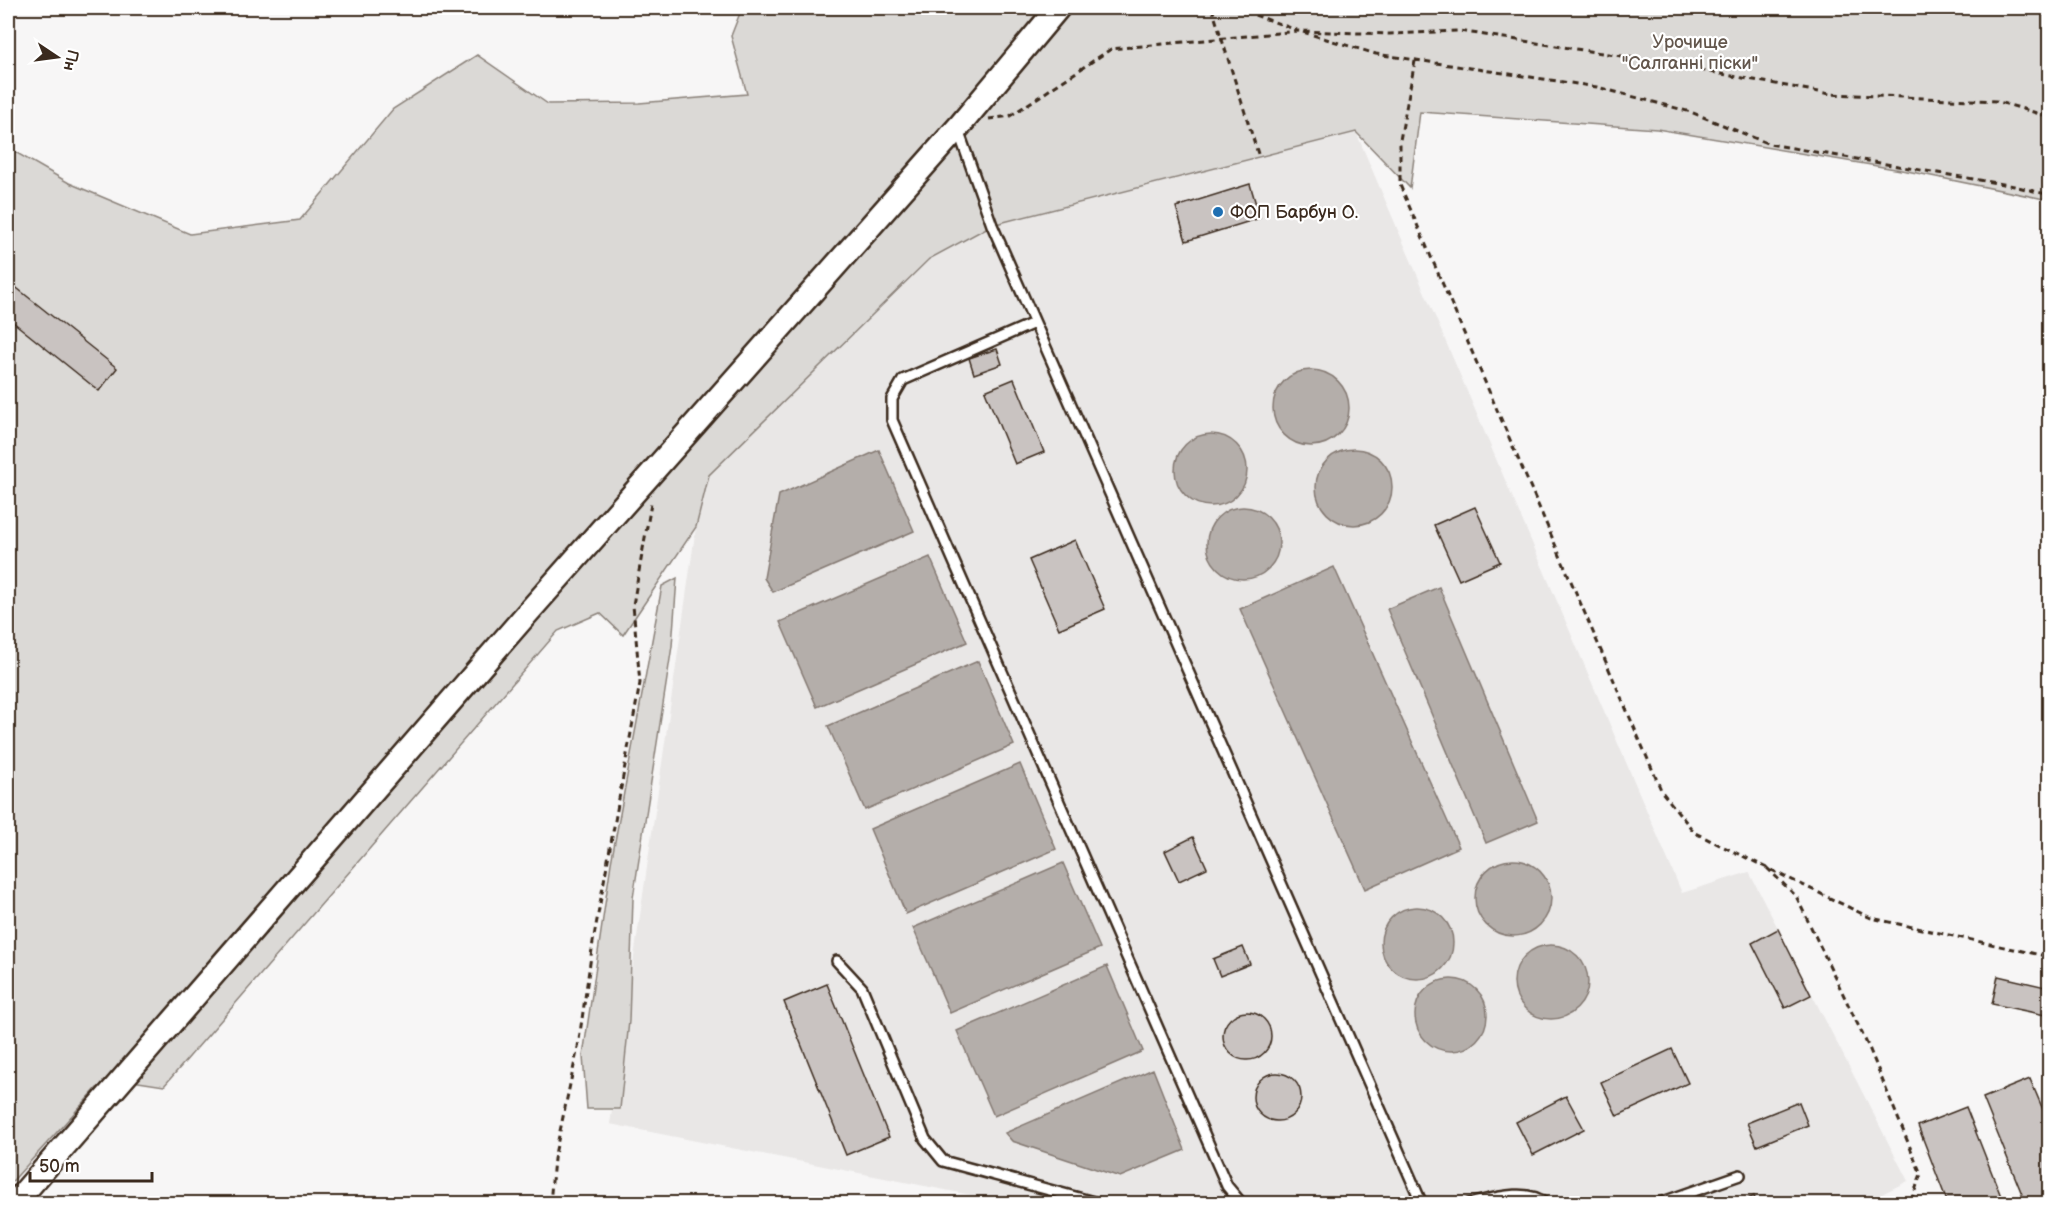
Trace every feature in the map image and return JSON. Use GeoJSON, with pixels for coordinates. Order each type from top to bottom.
{"type":"FeatureCollection","features":[{"type":"Feature","properties":{"kind":"street"},"geometry":{"type":"LineString","coordinates":[[14,1203],[532,608],[959,126],[1058,8]]}},
{"type":"Feature","properties":{"kind":"lane"},"geometry":{"type":"LineString","coordinates":[[959,126],[992,225],[1034,323],[1423,1202]]}},
{"type":"Feature","properties":{"kind":"lane"},"geometry":{"type":"LineString","coordinates":[[1034,323],[903,380],[892,399],[892,420],[1227,1186],[1242,1203]]}},
{"type":"Feature","properties":{"kind":"lane"},"geometry":{"type":"LineString","coordinates":[[837,962],[862,988],[925,1139],[943,1161],[1101,1203]]}},
{"type":"Feature","properties":{"kind":"lane"},"geometry":{"type":"LineString","coordinates":[[1657,1203],[1740,1175]]}},
{"type":"Feature","properties":{"kind":"lane"},"geometry":{"type":"LineString","coordinates":[[1469,1203],[1528,1195],[1540,1197],[1546,1203]]}},
{"type":"Feature","properties":{"kind":"path"},"geometry":{"type":"LineString","coordinates":[[1212,8],[1259,157]]}},
{"type":"Feature","properties":{"kind":"path"},"geometry":{"type":"LineString","coordinates":[[1235,8],[1299,31],[1376,54],[1597,87],[1691,112],[1769,144],[2014,186],[2049,195]]}},
{"type":"Feature","properties":{"kind":"path"},"geometry":{"type":"LineString","coordinates":[[959,126],[1010,116],[1111,49],[1299,31],[1390,34],[1459,31],[1634,58],[1830,94],[1996,101],[2049,117]]}},
{"type":"Feature","properties":{"kind":"path"},"geometry":{"type":"LineString","coordinates":[[1415,61],[1400,140],[1400,185],[1662,792],[1695,833],[1871,918],[2049,957]]}},
{"type":"Feature","properties":{"kind":"path"},"geometry":{"type":"LineString","coordinates":[[550,1203],[554,1159],[578,1047],[592,942],[640,683],[633,605],[652,496]]}},
{"type":"Feature","properties":{"kind":"path"},"geometry":{"type":"LineString","coordinates":[[1763,865],[1796,896],[1870,1050],[1921,1173],[1910,1203]]}},
{"type":"Feature","properties":{"kind":"shaded area"},"geometry":{"type":"Polygon","coordinates":[[[1356,132],[1682,893],[1749,872],[1908,1181],[1862,1204],[1016,1204],[610,1124],[696,527],[709,475],[929,259],[992,225],[1356,132]]]}},
{"type":"Feature","properties":{"kind":"shaded area"},"geometry":{"type":"Polygon","coordinates":[[[1311,370],[1326,373],[1338,381],[1346,393],[1349,408],[1346,423],[1338,435],[1326,443],[1311,446],[1296,443],[1284,435],[1276,423],[1273,408],[1276,393],[1284,381],[1296,373],[1311,370]]]}},
{"type":"Feature","properties":{"kind":"shaded area"},"geometry":{"type":"Polygon","coordinates":[[[1211,434],[1231,440],[1241,450],[1247,470],[1241,490],[1231,500],[1211,506],[1191,500],[1181,490],[1175,470],[1181,450],[1191,440],[1211,434]]]}},
{"type":"Feature","properties":{"kind":"shaded area"},"geometry":{"type":"Polygon","coordinates":[[[1354,449],[1369,452],[1381,460],[1389,472],[1392,487],[1389,502],[1381,514],[1369,522],[1354,525],[1339,522],[1327,514],[1319,502],[1316,487],[1319,472],[1327,460],[1339,452],[1354,449]]]}},
{"type":"Feature","properties":{"kind":"shaded area"},"geometry":{"type":"Polygon","coordinates":[[[879,450],[914,531],[773,592],[764,578],[779,495],[879,450]]]}},
{"type":"Feature","properties":{"kind":"shaded area"},"geometry":{"type":"Polygon","coordinates":[[[1243,507],[1263,513],[1273,523],[1279,543],[1273,563],[1263,573],[1243,579],[1223,573],[1213,563],[1207,543],[1213,523],[1223,513],[1243,507]]]}},
{"type":"Feature","properties":{"kind":"shaded area"},"geometry":{"type":"Polygon","coordinates":[[[930,557],[967,642],[817,707],[780,622],[930,557]]]}},
{"type":"Feature","properties":{"kind":"shaded area"},"geometry":{"type":"Polygon","coordinates":[[[1334,567],[1459,847],[1365,889],[1240,609],[1334,567]]]}},
{"type":"Feature","properties":{"kind":"shaded area"},"geometry":{"type":"Polygon","coordinates":[[[1439,587],[1538,821],[1486,843],[1387,609],[1439,587]]]}},
{"type":"Feature","properties":{"kind":"shaded area"},"geometry":{"type":"Polygon","coordinates":[[[978,661],[1014,745],[865,810],[828,726],[978,661]]]}},
{"type":"Feature","properties":{"kind":"shaded area"},"geometry":{"type":"Polygon","coordinates":[[[1020,764],[1056,849],[906,914],[870,829],[1020,764]]]}},
{"type":"Feature","properties":{"kind":"shaded area"},"geometry":{"type":"Polygon","coordinates":[[[1513,860],[1528,863],[1540,871],[1548,883],[1551,898],[1548,913],[1540,925],[1528,933],[1513,936],[1498,933],[1486,925],[1478,913],[1475,898],[1478,883],[1486,871],[1498,863],[1513,860]]]}},
{"type":"Feature","properties":{"kind":"shaded area"},"geometry":{"type":"Polygon","coordinates":[[[1063,863],[1100,948],[950,1013],[913,928],[1063,863]]]}},
{"type":"Feature","properties":{"kind":"shaded area"},"geometry":{"type":"Polygon","coordinates":[[[1417,907],[1437,913],[1447,923],[1453,943],[1447,963],[1437,973],[1417,979],[1397,973],[1387,963],[1381,943],[1387,923],[1397,913],[1417,907]]]}},
{"type":"Feature","properties":{"kind":"shaded area"},"geometry":{"type":"Polygon","coordinates":[[[1544,945],[1558,945],[1572,951],[1582,961],[1588,975],[1586,996],[1572,1013],[1558,1019],[1544,1019],[1530,1013],[1520,1003],[1514,989],[1514,975],[1520,961],[1530,951],[1544,945]]]}},
{"type":"Feature","properties":{"kind":"shaded area"},"geometry":{"type":"Polygon","coordinates":[[[1107,966],[1143,1051],[994,1116],[957,1031],[1107,966]]]}},
{"type":"Feature","properties":{"kind":"shaded area"},"geometry":{"type":"Polygon","coordinates":[[[1451,979],[1471,985],[1481,995],[1487,1015],[1481,1035],[1471,1045],[1451,1051],[1431,1045],[1421,1035],[1415,1015],[1421,995],[1431,985],[1451,979]]]}},
{"type":"Feature","properties":{"kind":"shaded area"},"geometry":{"type":"Polygon","coordinates":[[[1153,1069],[1185,1150],[1120,1177],[1012,1141],[1005,1133],[1153,1069]]]}},
{"type":"Feature","properties":{"kind":"green space","name":"Урочище \"Салганні піски\""},"geometry":{"type":"Polygon","coordinates":[[[739,8],[2049,8],[2049,200],[1907,171],[1657,129],[1420,112],[1410,188],[1356,132],[992,225],[929,259],[709,475],[696,527],[623,635],[600,613],[558,631],[164,1086],[132,1081],[97,1088],[8,1186],[8,140],[15,152],[69,183],[190,234],[300,220],[393,109],[477,55],[548,104],[639,103],[747,94],[731,36],[740,13],[739,8]]]}},
{"type":"Feature","properties":{"kind":"green space"},"geometry":{"type":"Polygon","coordinates":[[[677,578],[672,646],[633,898],[629,1021],[620,1109],[587,1109],[583,1056],[611,863],[662,586],[677,578]]]}},
{"type":"Feature","properties":{"kind":"building","name":"ФОП Барбун О."},"geometry":{"type":"Polygon","coordinates":[[[1250,184],[1260,218],[1186,241],[1176,207],[1250,184]]]}},
{"type":"Feature","properties":{"kind":"building"},"geometry":{"type":"Polygon","coordinates":[[[8,281],[117,368],[99,391],[8,318],[8,281]]]}},
{"type":"Feature","properties":{"kind":"building"},"geometry":{"type":"Polygon","coordinates":[[[997,349],[1002,364],[974,374],[969,358],[997,349]]]}},
{"type":"Feature","properties":{"kind":"building"},"geometry":{"type":"Polygon","coordinates":[[[1014,379],[1044,452],[1015,464],[985,391],[1014,379]]]}},
{"type":"Feature","properties":{"kind":"building"},"geometry":{"type":"Polygon","coordinates":[[[1475,507],[1500,562],[1459,580],[1434,525],[1475,507]]]}},
{"type":"Feature","properties":{"kind":"building"},"geometry":{"type":"Polygon","coordinates":[[[1075,540],[1105,609],[1059,629],[1029,560],[1075,540]]]}},
{"type":"Feature","properties":{"kind":"building"},"geometry":{"type":"Polygon","coordinates":[[[1193,837],[1207,868],[1179,881],[1165,851],[1193,837]]]}},
{"type":"Feature","properties":{"kind":"building"},"geometry":{"type":"Polygon","coordinates":[[[1778,929],[1811,995],[1785,1008],[1752,943],[1778,929]]]}},
{"type":"Feature","properties":{"kind":"building"},"geometry":{"type":"Polygon","coordinates":[[[1243,947],[1250,964],[1220,976],[1213,959],[1243,947]]]}},
{"type":"Feature","properties":{"kind":"building"},"geometry":{"type":"Polygon","coordinates":[[[1998,976],[2050,988],[2050,1016],[1992,1004],[1998,976]]]}},
{"type":"Feature","properties":{"kind":"building"},"geometry":{"type":"Polygon","coordinates":[[[827,984],[889,1137],[846,1155],[784,1002],[827,984]]]}},
{"type":"Feature","properties":{"kind":"building"},"geometry":{"type":"Polygon","coordinates":[[[1242,1012],[1252,1012],[1264,1019],[1271,1031],[1271,1041],[1264,1053],[1252,1060],[1242,1060],[1227,1049],[1223,1041],[1223,1031],[1234,1016],[1242,1012]]]}},
{"type":"Feature","properties":{"kind":"building"},"geometry":{"type":"Polygon","coordinates":[[[1672,1049],[1688,1083],[1617,1116],[1601,1082],[1672,1049]]]}},
{"type":"Feature","properties":{"kind":"building"},"geometry":{"type":"Polygon","coordinates":[[[1272,1073],[1282,1073],[1294,1080],[1301,1092],[1301,1102],[1294,1114],[1282,1121],[1272,1121],[1257,1110],[1253,1102],[1253,1092],[1264,1077],[1272,1073]]]}},
{"type":"Feature","properties":{"kind":"building"},"geometry":{"type":"Polygon","coordinates":[[[2030,1079],[2050,1126],[2050,1204],[2026,1204],[1983,1098],[2030,1079]]]}},
{"type":"Feature","properties":{"kind":"building"},"geometry":{"type":"Polygon","coordinates":[[[1566,1096],[1584,1129],[1533,1155],[1516,1122],[1566,1096]]]}},
{"type":"Feature","properties":{"kind":"building"},"geometry":{"type":"Polygon","coordinates":[[[1799,1102],[1808,1125],[1757,1146],[1747,1123],[1799,1102]]]}},
{"type":"Feature","properties":{"kind":"building"},"geometry":{"type":"Polygon","coordinates":[[[1966,1107],[2004,1204],[1948,1204],[1918,1126],[1966,1107]]]}},
{"type":"Feature","properties":{"kind":"building"},"geometry":{"type":"Polygon","coordinates":[[[1754,1196],[1757,1204],[1737,1204],[1754,1196]]]}},
{"type":"Feature","properties":{"kind":"place","name":"ФОП Барбун О."},"geometry":{"type":"Point","coordinates":[1218,212]}}]}
